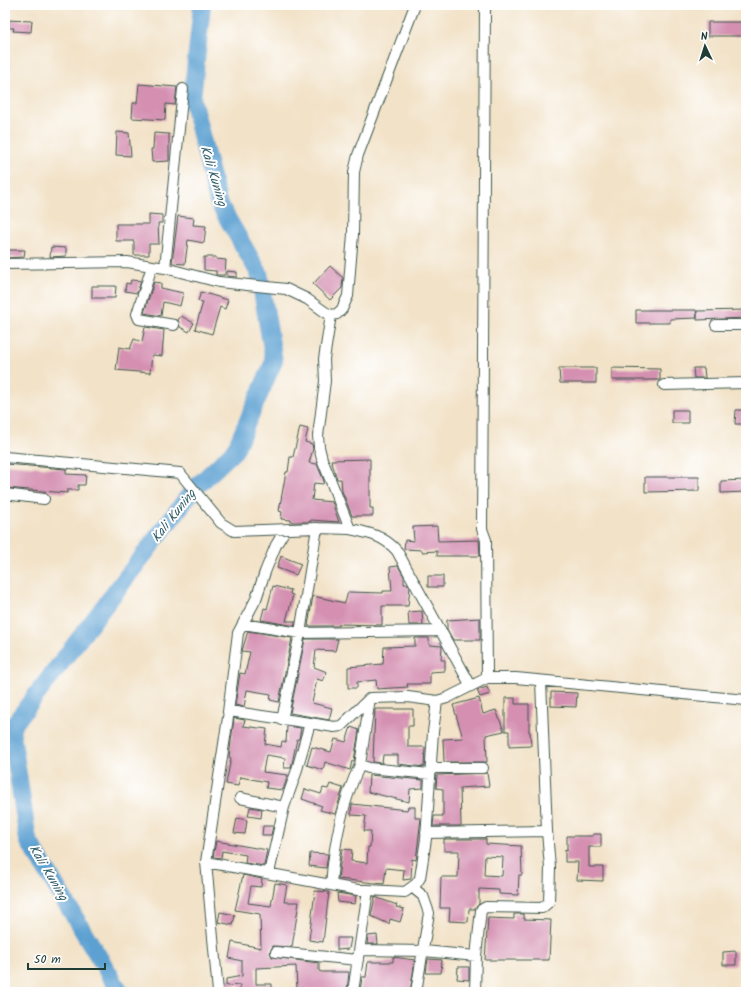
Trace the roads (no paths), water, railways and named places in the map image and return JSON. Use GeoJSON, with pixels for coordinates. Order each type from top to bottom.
{"type":"FeatureCollection","features":[{"type":"Feature","properties":{"kind":"street"},"geometry":{"type":"LineString","coordinates":[[5,264],[127,262],[165,268],[219,282],[253,284],[286,289],[296,292],[331,315],[338,314],[348,296],[353,234],[354,172],[358,155],[415,5]]}},
{"type":"Feature","properties":{"kind":"street"},"geometry":{"type":"LineString","coordinates":[[485,5],[482,529],[486,540],[488,678]]}},
{"type":"Feature","properties":{"kind":"street"},"geometry":{"type":"LineString","coordinates":[[165,268],[183,89]]}},
{"type":"Feature","properties":{"kind":"street"},"geometry":{"type":"LineString","coordinates":[[152,266],[137,314],[139,319],[174,325]]}},
{"type":"Feature","properties":{"kind":"street"},"geometry":{"type":"LineString","coordinates":[[331,315],[324,359],[325,381],[318,436],[322,460],[350,529]]}},
{"type":"Feature","properties":{"kind":"street"},"geometry":{"type":"LineString","coordinates":[[716,325],[746,325]]}},
{"type":"Feature","properties":{"kind":"street"},"geometry":{"type":"LineString","coordinates":[[664,385],[746,383]]}},
{"type":"Feature","properties":{"kind":"street"},"geometry":{"type":"LineString","coordinates":[[5,457],[180,473],[221,523],[234,531],[317,528],[350,529],[378,536],[392,544],[397,551],[471,686]]}},
{"type":"Feature","properties":{"kind":"street"},"geometry":{"type":"LineString","coordinates":[[5,494],[44,499]]}},
{"type":"Feature","properties":{"kind":"street"},"geometry":{"type":"LineString","coordinates":[[282,720],[300,633],[317,528]]}},
{"type":"Feature","properties":{"kind":"street"},"geometry":{"type":"LineString","coordinates":[[218,992],[206,862],[238,633],[256,599],[276,545],[285,530]]}},
{"type":"Feature","properties":{"kind":"street"},"geometry":{"type":"LineString","coordinates":[[243,624],[300,633],[440,631]]}},
{"type":"Feature","properties":{"kind":"street"},"geometry":{"type":"LineString","coordinates":[[228,712],[334,727],[341,726],[370,698],[408,697],[437,701],[447,698],[488,678],[516,678],[541,682],[746,700]]}},
{"type":"Feature","properties":{"kind":"street"},"geometry":{"type":"LineString","coordinates":[[475,992],[476,956],[481,910],[486,907],[542,908],[549,902],[550,868],[541,682]]}},
{"type":"Feature","properties":{"kind":"street"},"geometry":{"type":"LineString","coordinates":[[331,885],[341,818],[350,789],[360,765],[370,698]]}},
{"type":"Feature","properties":{"kind":"street"},"geometry":{"type":"LineString","coordinates":[[206,862],[331,885],[368,890],[405,892],[420,878],[426,833],[437,701]]}},
{"type":"Feature","properties":{"kind":"street"},"geometry":{"type":"LineString","coordinates":[[270,873],[284,807],[296,773],[310,723]]}},
{"type":"Feature","properties":{"kind":"street"},"geometry":{"type":"LineString","coordinates":[[360,765],[369,768],[430,771],[483,768]]}},
{"type":"Feature","properties":{"kind":"street"},"geometry":{"type":"LineString","coordinates":[[240,798],[284,807]]}},
{"type":"Feature","properties":{"kind":"street"},"geometry":{"type":"LineString","coordinates":[[426,833],[547,830]]}},
{"type":"Feature","properties":{"kind":"street"},"geometry":{"type":"LineString","coordinates":[[412,887],[423,896],[429,913],[424,951],[416,992]]}},
{"type":"Feature","properties":{"kind":"street"},"geometry":{"type":"LineString","coordinates":[[353,992],[368,890]]}},
{"type":"Feature","properties":{"kind":"street"},"geometry":{"type":"LineString","coordinates":[[360,950],[424,951],[476,956]]}},
{"type":"Feature","properties":{"kind":"street"},"geometry":{"type":"LineString","coordinates":[[276,952],[358,960]]}},
{"type":"Feature","properties":{"kind":"waterway","name":"Kali Kuning"},"geometry":{"type":"LineString","coordinates":[[120,992],[28,840],[11,728],[194,489],[235,450],[274,361],[259,273],[218,202],[192,99],[202,5]]}}]}
